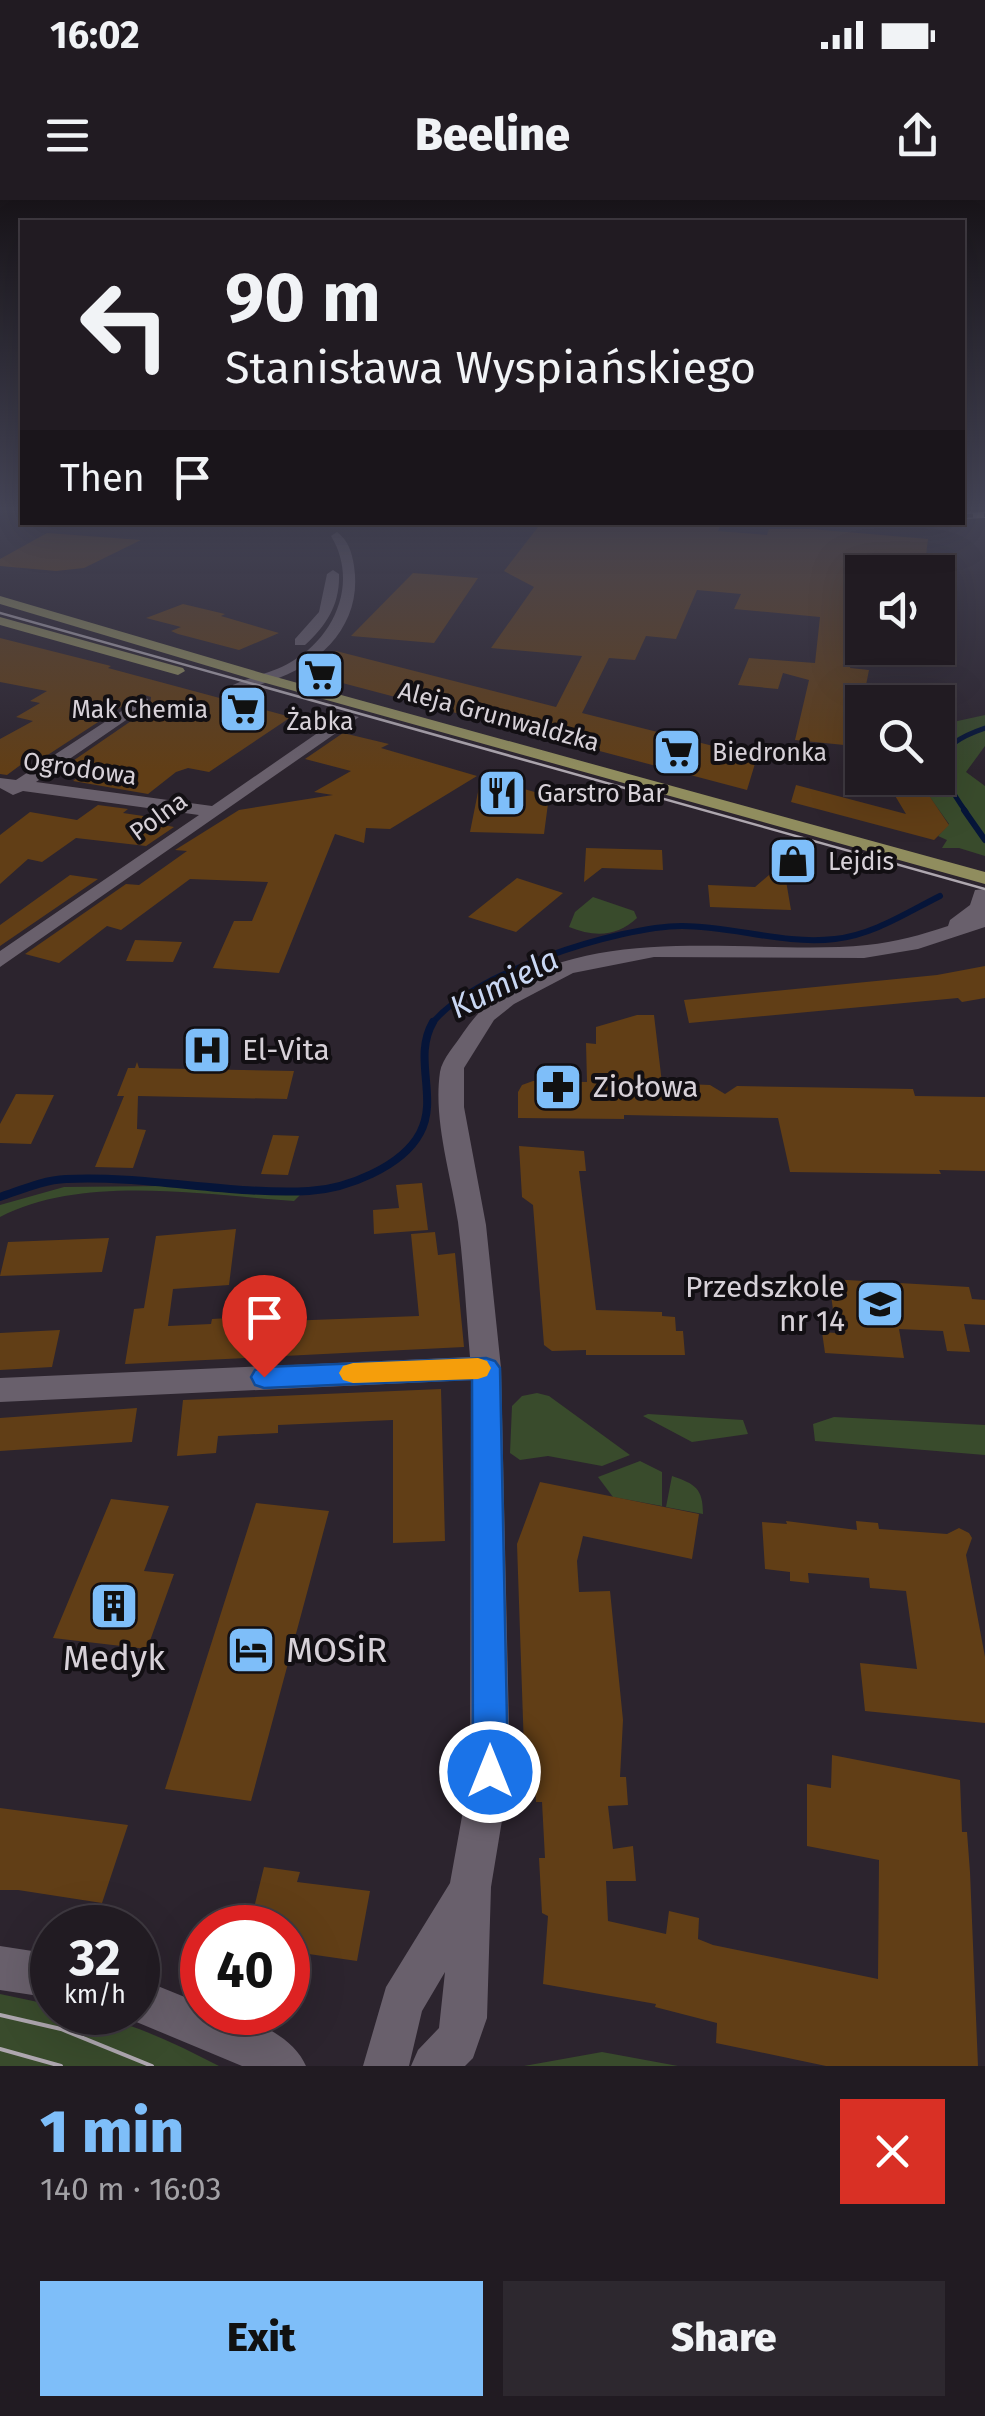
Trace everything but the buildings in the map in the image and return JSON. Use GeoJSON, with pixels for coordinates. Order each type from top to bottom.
{"type":"FeatureCollection","features":[{"type":"Feature","properties":{"kind":"main road","name":"Aleja Grunwaldzka"},"geometry":{"type":"LineString","coordinates":[[0,600],[984,889]]}},
{"type":"Feature","properties":{"kind":"main road"},"geometry":{"type":"LineString","coordinates":[[0,621],[188,674]]}},
{"type":"Feature","properties":{"kind":"main road","name":"Aleja Grunwaldzka"},"geometry":{"type":"LineString","coordinates":[[230,686],[984,889]]}},
{"type":"Feature","properties":{"kind":"street"},"geometry":{"type":"LineString","coordinates":[[260,678],[263,668],[304,639],[326,612],[331,597]]}},
{"type":"Feature","properties":{"kind":"street"},"geometry":{"type":"LineString","coordinates":[[230,686],[286,670],[336,629],[349,606],[349,597]]}},
{"type":"Feature","properties":{"kind":"street"},"geometry":{"type":"LineString","coordinates":[[0,798],[10,784],[143,702]]}},
{"type":"Feature","properties":{"kind":"street","name":"Polna"},"geometry":{"type":"LineString","coordinates":[[0,961],[351,717]]}},
{"type":"Feature","properties":{"kind":"street","name":"Ogrodowa"},"geometry":{"type":"LineString","coordinates":[[10,784],[212,811]]}},
{"type":"Feature","properties":{"kind":"street"},"geometry":{"type":"LineString","coordinates":[[946,934],[980,907],[984,889]]}},
{"type":"Feature","properties":{"kind":"street"},"geometry":{"type":"LineString","coordinates":[[434,2066],[457,2042],[465,2018],[470,1888],[490,1772],[486,1368],[472,1225],[450,1075],[465,1044],[486,1016],[506,999],[543,978],[610,958],[654,951],[864,952],[911,945],[985,920]]}},
{"type":"Feature","properties":{"kind":"street"},"geometry":{"type":"LineString","coordinates":[[0,1390],[486,1368]]}},
{"type":"Feature","properties":{"kind":"street"},"geometry":{"type":"LineString","coordinates":[[386,2066],[402,2003],[470,1888]]}},
{"type":"Feature","properties":{"kind":"street"},"geometry":{"type":"LineString","coordinates":[[0,1968],[30,1973]]}},
{"type":"Feature","properties":{"kind":"street"},"geometry":{"type":"LineString","coordinates":[[160,2009],[252,2046],[283,2066]]}},
{"type":"Feature","properties":{"kind":"green space"},"geometry":{"type":"Polygon","coordinates":[[[985,715],[985,746],[966,772],[985,786],[985,856],[959,848],[942,848],[947,840],[938,836],[949,824],[928,795],[955,795],[955,722],[985,715]]]}},
{"type":"Feature","properties":{"kind":"green space"},"geometry":{"type":"Polygon","coordinates":[[[593,897],[634,911],[637,918],[621,929],[605,933],[569,927],[575,912],[593,897]]]}},
{"type":"Feature","properties":{"kind":"green space"},"geometry":{"type":"Polygon","coordinates":[[[166,1186],[300,1195],[294,1201],[183,1192],[106,1191],[33,1204],[0,1217],[0,1205],[64,1187],[166,1186]]]}},
{"type":"Feature","properties":{"kind":"green space"},"geometry":{"type":"Polygon","coordinates":[[[522,1396],[549,1396],[630,1455],[602,1466],[548,1456],[520,1460],[510,1453],[512,1406],[522,1396]]]}},
{"type":"Feature","properties":{"kind":"green space"},"geometry":{"type":"Polygon","coordinates":[[[643,1416],[743,1420],[748,1434],[692,1442],[643,1416]]]}},
{"type":"Feature","properties":{"kind":"green space"},"geometry":{"type":"Polygon","coordinates":[[[834,1417],[985,1425],[985,1455],[815,1441],[813,1424],[834,1417]]]}},
{"type":"Feature","properties":{"kind":"green space"},"geometry":{"type":"Polygon","coordinates":[[[640,1461],[662,1472],[662,1506],[613,1497],[598,1477],[640,1461]]]}},
{"type":"Feature","properties":{"kind":"green space"},"geometry":{"type":"Polygon","coordinates":[[[672,1476],[696,1488],[703,1514],[666,1507],[672,1476]]]}},
{"type":"Feature","properties":{"kind":"green space"},"geometry":{"type":"Polygon","coordinates":[[[0,1994],[30,2000],[30,2035],[154,2035],[219,2066],[0,2066],[0,1994]]]}},
{"type":"Feature","properties":{"kind":"green space"},"geometry":{"type":"Polygon","coordinates":[[[602,2052],[678,2066],[524,2066],[602,2052]]]}},
{"type":"Feature","properties":{"kind":"waterway","name":"Kumiela"},"geometry":{"type":"LineString","coordinates":[[966,812],[948,783],[943,761],[954,743],[985,728]]}},
{"type":"Feature","properties":{"kind":"waterway","name":"Kumiela"},"geometry":{"type":"LineString","coordinates":[[964,810],[985,840]]}},
{"type":"Feature","properties":{"kind":"waterway","name":"Kumiela"},"geometry":{"type":"LineString","coordinates":[[432,1024],[450,1006],[510,971],[622,934],[682,926],[796,940],[835,939],[876,928],[940,896]]}},
{"type":"Feature","properties":{"kind":"waterway","name":"Kumiela"},"geometry":{"type":"LineString","coordinates":[[0,1197],[66,1179],[279,1191],[309,1191],[356,1181],[387,1166],[420,1133],[427,1106],[425,1050],[432,1024]]}},
{"type":"Feature","properties":{"kind":"tram line"},"geometry":{"type":"LineString","coordinates":[[0,613],[985,889]]}},
{"type":"Feature","properties":{"kind":"tram line"},"geometry":{"type":"LineString","coordinates":[[0,2015],[61,2029],[152,2066]]}},
{"type":"Feature","properties":{"kind":"tram line"},"geometry":{"type":"LineString","coordinates":[[0,2049],[61,2066]]}},
{"type":"Feature","properties":{"kind":"slow traffic"},"geometry":{"type":"LineString","coordinates":[[353,1373],[478,1368]]}},
{"type":"Feature","properties":{"kind":"place","name":"Żabka"},"geometry":{"type":"Point","coordinates":[320,675]}},
{"type":"Feature","properties":{"kind":"place","name":"Mak Chemia"},"geometry":{"type":"Point","coordinates":[243,709]}},
{"type":"Feature","properties":{"kind":"place","name":"Biedronka"},"geometry":{"type":"Point","coordinates":[677,752]}},
{"type":"Feature","properties":{"kind":"place","name":"Garstro Bar"},"geometry":{"type":"Point","coordinates":[502,793]}},
{"type":"Feature","properties":{"kind":"place","name":"Lejdis"},"geometry":{"type":"Point","coordinates":[793,861]}},
{"type":"Feature","properties":{"kind":"place","name":"El-Vita"},"geometry":{"type":"Point","coordinates":[207,1050]}},
{"type":"Feature","properties":{"kind":"place","name":"Ziołowa"},"geometry":{"type":"Point","coordinates":[558,1087]}},
{"type":"Feature","properties":{"kind":"place","name":"Przedszkole nr 14"},"geometry":{"type":"Point","coordinates":[880,1304]}},
{"type":"Feature","properties":{"kind":"place","name":"Medyk"},"geometry":{"type":"Point","coordinates":[114,1606]}},
{"type":"Feature","properties":{"kind":"place","name":"MOSiR"},"geometry":{"type":"Point","coordinates":[251,1650]}},
{"type":"Feature","properties":{"kind":"route"},"geometry":{"type":"LineString","coordinates":[[264,1377],[486,1368],[490,1772]]}}]}
